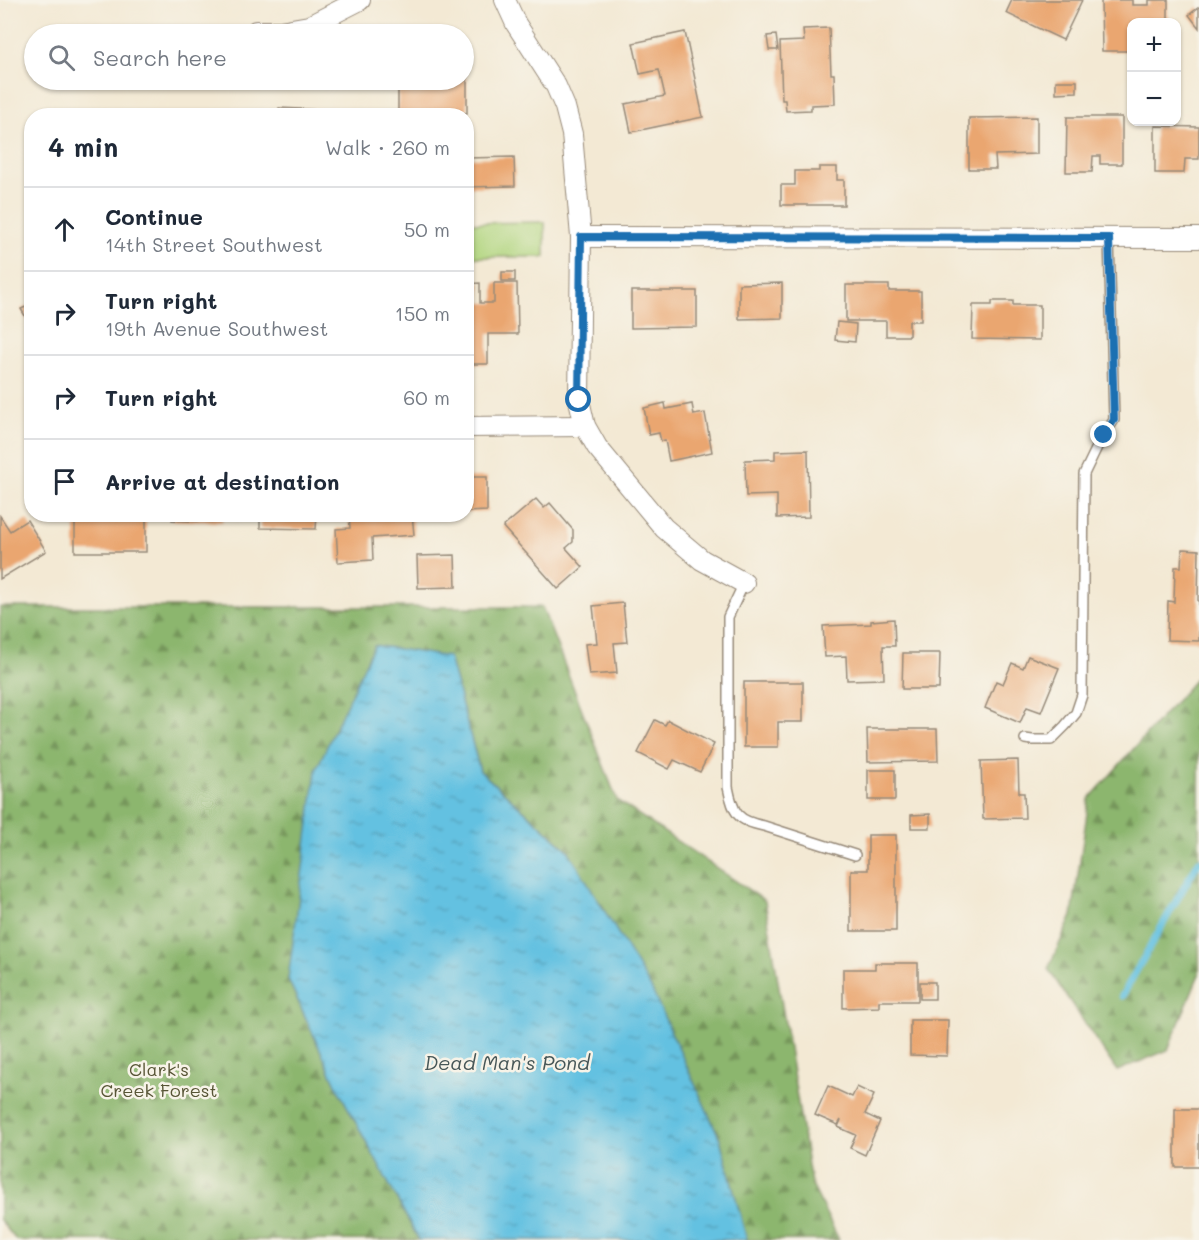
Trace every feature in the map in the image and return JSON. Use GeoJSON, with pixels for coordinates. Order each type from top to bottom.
{"type":"FeatureCollection","features":[{"type":"Feature","properties":{"kind":"street"},"geometry":{"type":"LineString","coordinates":[[313,24],[360,0]]}},
{"type":"Feature","properties":{"kind":"street"},"geometry":{"type":"LineString","coordinates":[[505,0],[516,24],[556,86],[565,107],[572,134],[581,237],[579,400],[585,426],[597,447],[664,528],[702,560],[744,584]]}},
{"type":"Feature","properties":{"kind":"street"},"geometry":{"type":"LineString","coordinates":[[581,237],[1199,238]]}},
{"type":"Feature","properties":{"kind":"street"},"geometry":{"type":"LineString","coordinates":[[474,427],[585,426]]}},
{"type":"Feature","properties":{"kind":"lane"},"geometry":{"type":"LineString","coordinates":[[1026,739],[1051,740],[1076,713],[1082,695],[1084,474],[1099,442],[1114,420],[1109,238]]}},
{"type":"Feature","properties":{"kind":"lane"},"geometry":{"type":"LineString","coordinates":[[744,584],[728,617],[728,787],[734,810],[750,823],[855,855]]}},
{"type":"Feature","properties":{"kind":"green space"},"geometry":{"type":"Polygon","coordinates":[[[545,222],[545,257],[474,257],[474,223],[545,222]]]}},
{"type":"Feature","properties":{"kind":"green space","name":"Clark's Creek Forest"},"geometry":{"type":"Polygon","coordinates":[[[0,607],[542,607],[617,800],[765,901],[811,1183],[839,1240],[747,1240],[720,1139],[568,850],[480,771],[449,657],[288,979],[339,1091],[419,1240],[16,1240],[0,1220],[0,607]]]}},
{"type":"Feature","properties":{"kind":"green space"},"geometry":{"type":"Polygon","coordinates":[[[1199,675],[1199,974],[1168,1050],[1117,1071],[1048,969],[1072,916],[1089,799],[1199,675]]]}},
{"type":"Feature","properties":{"kind":"water","name":"Dead Man's Pond"},"geometry":{"type":"Polygon","coordinates":[[[374,645],[449,657],[480,771],[568,850],[651,988],[720,1139],[747,1240],[419,1240],[339,1091],[288,979],[316,770],[374,645]]]}},
{"type":"Feature","properties":{"kind":"building"},"geometry":{"type":"Polygon","coordinates":[[[1012,0],[1082,0],[1063,40],[1006,13],[1012,0]]]}},
{"type":"Feature","properties":{"kind":"building"},"geometry":{"type":"Polygon","coordinates":[[[1101,0],[1132,0],[1132,5],[1149,5],[1149,0],[1168,0],[1168,18],[1127,18],[1127,51],[1102,51],[1101,0]]]}},
{"type":"Feature","properties":{"kind":"building"},"geometry":{"type":"Polygon","coordinates":[[[1199,7],[1199,28],[1189,15],[1199,7]]]}},
{"type":"Feature","properties":{"kind":"building"},"geometry":{"type":"Polygon","coordinates":[[[829,28],[835,104],[811,105],[811,110],[786,111],[785,100],[782,100],[780,42],[804,41],[803,29],[829,28]]]}},
{"type":"Feature","properties":{"kind":"building"},"geometry":{"type":"Polygon","coordinates":[[[685,32],[703,117],[631,132],[625,104],[665,96],[659,70],[640,74],[633,43],[685,32]]]}},
{"type":"Feature","properties":{"kind":"building"},"geometry":{"type":"Polygon","coordinates":[[[776,35],[778,50],[769,50],[767,36],[776,35]]]}},
{"type":"Feature","properties":{"kind":"building"},"geometry":{"type":"Polygon","coordinates":[[[1056,81],[1077,81],[1077,92],[1056,93],[1056,81]]]}},
{"type":"Feature","properties":{"kind":"building"},"geometry":{"type":"Polygon","coordinates":[[[398,90],[467,90],[467,108],[398,108],[398,90]]]}},
{"type":"Feature","properties":{"kind":"building"},"geometry":{"type":"Polygon","coordinates":[[[1037,117],[1037,154],[995,155],[996,169],[969,169],[969,118],[1037,117]]]}},
{"type":"Feature","properties":{"kind":"building"},"geometry":{"type":"Polygon","coordinates":[[[1067,117],[1122,117],[1122,164],[1100,164],[1100,156],[1093,156],[1092,172],[1066,172],[1067,117]]]}},
{"type":"Feature","properties":{"kind":"building"},"geometry":{"type":"Polygon","coordinates":[[[1155,126],[1199,127],[1199,159],[1185,159],[1184,173],[1155,173],[1155,126]]]}},
{"type":"Feature","properties":{"kind":"building"},"geometry":{"type":"Polygon","coordinates":[[[514,157],[515,186],[474,187],[474,158],[514,157]]]}},
{"type":"Feature","properties":{"kind":"building"},"geometry":{"type":"Polygon","coordinates":[[[819,167],[837,167],[837,180],[844,180],[844,205],[781,205],[781,185],[795,185],[795,171],[819,171],[819,167]]]}},
{"type":"Feature","properties":{"kind":"building"},"geometry":{"type":"Polygon","coordinates":[[[502,272],[515,272],[515,281],[502,281],[502,272]]]}},
{"type":"Feature","properties":{"kind":"building"},"geometry":{"type":"Polygon","coordinates":[[[474,283],[480,283],[480,303],[494,303],[494,283],[517,283],[518,334],[488,334],[488,364],[474,364],[474,283]]]}},
{"type":"Feature","properties":{"kind":"building"},"geometry":{"type":"Polygon","coordinates":[[[782,283],[782,318],[739,319],[739,284],[782,283]]]}},
{"type":"Feature","properties":{"kind":"building"},"geometry":{"type":"Polygon","coordinates":[[[846,285],[889,285],[889,291],[921,291],[921,321],[909,321],[909,336],[886,336],[886,321],[846,321],[846,285]]]}},
{"type":"Feature","properties":{"kind":"building"},"geometry":{"type":"Polygon","coordinates":[[[631,291],[697,291],[697,327],[631,328],[631,291]]]}},
{"type":"Feature","properties":{"kind":"building"},"geometry":{"type":"Polygon","coordinates":[[[992,301],[1013,301],[1013,305],[1040,305],[1040,340],[972,339],[973,305],[992,305],[992,301]]]}},
{"type":"Feature","properties":{"kind":"building"},"geometry":{"type":"Polygon","coordinates":[[[837,322],[856,324],[855,342],[835,340],[837,322]]]}},
{"type":"Feature","properties":{"kind":"building"},"geometry":{"type":"Polygon","coordinates":[[[665,403],[666,409],[692,404],[694,415],[705,413],[712,452],[669,461],[665,440],[661,441],[659,433],[649,435],[644,408],[665,403]]]}},
{"type":"Feature","properties":{"kind":"building"},"geometry":{"type":"Polygon","coordinates":[[[808,450],[809,517],[777,518],[777,495],[746,496],[745,460],[775,459],[775,451],[808,450]]]}},
{"type":"Feature","properties":{"kind":"building"},"geometry":{"type":"Polygon","coordinates":[[[474,477],[487,477],[487,511],[474,512],[474,477]]]}},
{"type":"Feature","properties":{"kind":"building"},"geometry":{"type":"Polygon","coordinates":[[[536,499],[544,508],[550,503],[573,530],[573,542],[566,548],[583,567],[558,589],[503,527],[536,499]]]}},
{"type":"Feature","properties":{"kind":"building"},"geometry":{"type":"Polygon","coordinates":[[[0,516],[10,531],[24,522],[28,522],[46,551],[0,579],[0,516]]]}},
{"type":"Feature","properties":{"kind":"building"},"geometry":{"type":"Polygon","coordinates":[[[75,522],[146,522],[146,552],[75,552],[75,522]]]}},
{"type":"Feature","properties":{"kind":"building"},"geometry":{"type":"Polygon","coordinates":[[[260,522],[316,522],[316,529],[260,528],[260,522]]]}},
{"type":"Feature","properties":{"kind":"building"},"geometry":{"type":"Polygon","coordinates":[[[350,522],[413,522],[414,535],[372,538],[373,560],[338,562],[336,529],[350,528],[350,522]]]}},
{"type":"Feature","properties":{"kind":"building"},"geometry":{"type":"Polygon","coordinates":[[[1182,549],[1199,550],[1199,641],[1167,640],[1168,601],[1174,602],[1175,567],[1181,567],[1182,549]]]}},
{"type":"Feature","properties":{"kind":"building"},"geometry":{"type":"Polygon","coordinates":[[[455,555],[456,587],[418,588],[417,556],[455,555]]]}},
{"type":"Feature","properties":{"kind":"building"},"geometry":{"type":"Polygon","coordinates":[[[623,603],[627,642],[614,643],[617,673],[589,675],[585,644],[597,643],[593,606],[623,603]]]}},
{"type":"Feature","properties":{"kind":"building"},"geometry":{"type":"Polygon","coordinates":[[[894,619],[895,646],[883,646],[884,679],[847,680],[846,656],[825,657],[823,626],[871,624],[871,621],[894,619]]]}},
{"type":"Feature","properties":{"kind":"building"},"geometry":{"type":"Polygon","coordinates":[[[903,653],[940,653],[939,689],[902,689],[903,653]]]}},
{"type":"Feature","properties":{"kind":"building"},"geometry":{"type":"Polygon","coordinates":[[[1028,656],[1059,668],[1041,712],[1027,707],[1020,723],[985,708],[996,681],[1003,684],[1012,663],[1023,668],[1028,656]]]}},
{"type":"Feature","properties":{"kind":"building"},"geometry":{"type":"Polygon","coordinates":[[[744,682],[803,682],[803,722],[778,722],[778,747],[744,747],[744,682]]]}},
{"type":"Feature","properties":{"kind":"building"},"geometry":{"type":"Polygon","coordinates":[[[655,720],[665,725],[668,720],[714,744],[700,772],[674,760],[669,769],[638,753],[655,720]]]}},
{"type":"Feature","properties":{"kind":"building"},"geometry":{"type":"Polygon","coordinates":[[[867,729],[937,729],[938,761],[868,762],[867,729]]]}},
{"type":"Feature","properties":{"kind":"building"},"geometry":{"type":"Polygon","coordinates":[[[1018,760],[1019,793],[1024,793],[1025,818],[983,819],[981,761],[1018,760]]]}},
{"type":"Feature","properties":{"kind":"building"},"geometry":{"type":"Polygon","coordinates":[[[868,770],[895,770],[895,800],[868,800],[868,770]]]}},
{"type":"Feature","properties":{"kind":"building"},"geometry":{"type":"Polygon","coordinates":[[[930,814],[930,828],[911,828],[911,815],[930,814]]]}},
{"type":"Feature","properties":{"kind":"building"},"geometry":{"type":"Polygon","coordinates":[[[868,835],[896,835],[896,931],[851,931],[851,870],[868,870],[868,835]]]}},
{"type":"Feature","properties":{"kind":"building"},"geometry":{"type":"Polygon","coordinates":[[[875,963],[918,963],[918,1001],[879,1001],[879,1007],[843,1008],[843,969],[875,969],[875,963]]]}},
{"type":"Feature","properties":{"kind":"building"},"geometry":{"type":"Polygon","coordinates":[[[920,982],[935,982],[935,999],[920,999],[920,982]]]}},
{"type":"Feature","properties":{"kind":"building"},"geometry":{"type":"Polygon","coordinates":[[[910,1020],[948,1020],[947,1056],[910,1055],[910,1020]]]}},
{"type":"Feature","properties":{"kind":"building"},"geometry":{"type":"Polygon","coordinates":[[[828,1086],[852,1097],[857,1087],[874,1095],[865,1114],[880,1121],[865,1155],[850,1148],[856,1135],[838,1127],[841,1120],[838,1125],[815,1115],[828,1086]]]}},
{"type":"Feature","properties":{"kind":"building"},"geometry":{"type":"Polygon","coordinates":[[[1175,1109],[1199,1109],[1199,1167],[1175,1167],[1175,1109]]]}},
{"type":"Feature","properties":{"kind":"waterway"},"geometry":{"type":"LineString","coordinates":[[1122,996],[1199,861]]}},
{"type":"Feature","properties":{"kind":"route"},"geometry":{"type":"LineString","coordinates":[[579,400],[581,237],[1109,238],[1114,420],[1104,435]]}}]}
